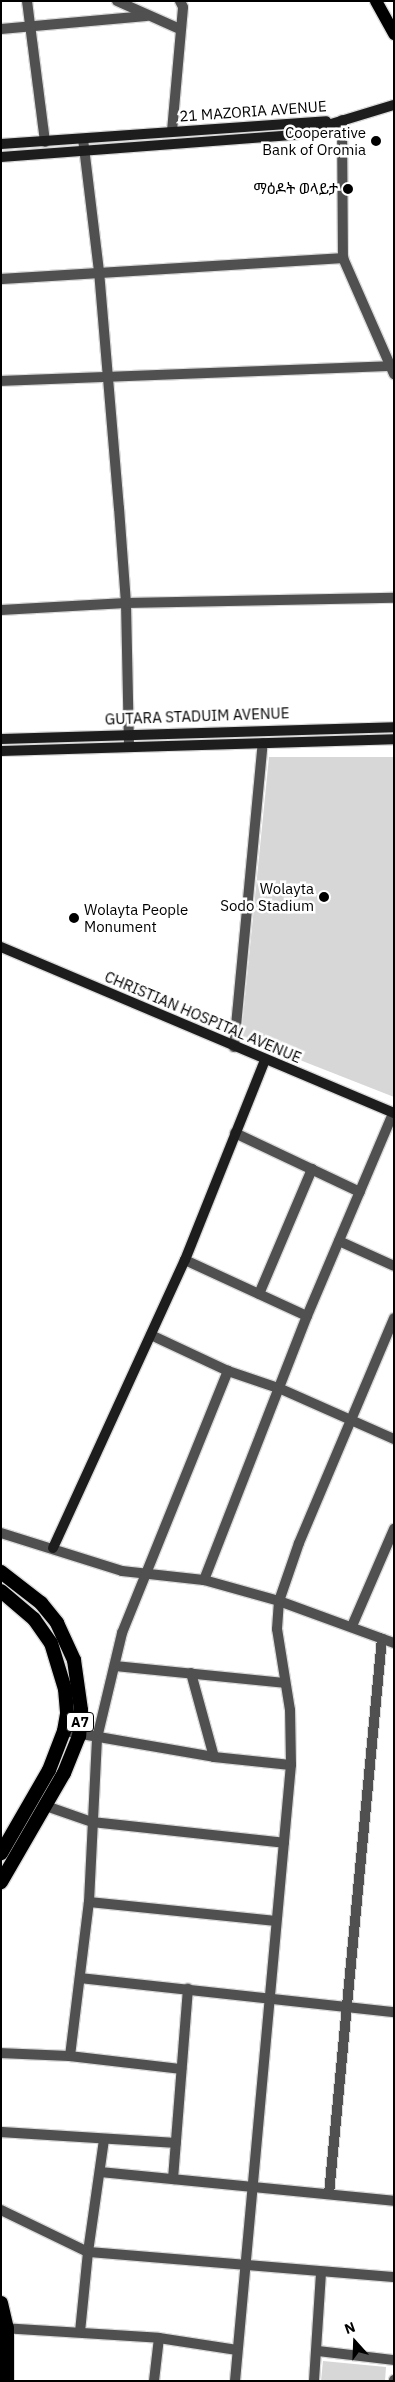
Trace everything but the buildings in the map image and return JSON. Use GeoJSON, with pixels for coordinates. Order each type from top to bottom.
{"type":"FeatureCollection","features":[{"type":"Feature","properties":{"kind":"highway","name":"A7"},"geometry":{"type":"LineString","coordinates":[[1,1572],[36,1598],[57,1623],[74,1660],[81,1710],[79,1736],[64,1773],[1,1882]]}},
{"type":"Feature","properties":{"kind":"highway","name":"A7"},"geometry":{"type":"LineString","coordinates":[[1,1591],[34,1619],[51,1643],[65,1689],[64,1731],[49,1770],[1,1853]]}},
{"type":"Feature","properties":{"kind":"highway"},"geometry":{"type":"LineString","coordinates":[[1,2303],[7,2381]]}},
{"type":"Feature","properties":{"kind":"main road"},"geometry":{"type":"LineString","coordinates":[[376,1],[394,34]]}},
{"type":"Feature","properties":{"kind":"main road"},"geometry":{"type":"LineString","coordinates":[[342,120],[394,105]]}},
{"type":"Feature","properties":{"kind":"main road","name":"21 MAZORIA AVENUE"},"geometry":{"type":"LineString","coordinates":[[1,144],[342,120]]}},
{"type":"Feature","properties":{"kind":"main road","name":"21 MAZORIA AVENUE"},"geometry":{"type":"LineString","coordinates":[[1,157],[296,134],[342,120]]}},
{"type":"Feature","properties":{"kind":"main road","name":"GUTARA STADUIM AVENUE"},"geometry":{"type":"LineString","coordinates":[[1,739],[131,733],[394,727]]}},
{"type":"Feature","properties":{"kind":"main road"},"geometry":{"type":"LineString","coordinates":[[1,751],[394,739]]}},
{"type":"Feature","properties":{"kind":"main road","name":"CHRISTIAN HOSPITAL AVENUE"},"geometry":{"type":"LineString","coordinates":[[1,947],[393,1113]]}},
{"type":"Feature","properties":{"kind":"main road"},"geometry":{"type":"LineString","coordinates":[[52,1548],[185,1260],[264,1060]]}},
{"type":"Feature","properties":{"kind":"street"},"geometry":{"type":"LineString","coordinates":[[27,1],[45,142]]}},
{"type":"Feature","properties":{"kind":"street"},"geometry":{"type":"LineString","coordinates":[[116,1],[146,16],[180,29]]}},
{"type":"Feature","properties":{"kind":"street"},"geometry":{"type":"LineString","coordinates":[[172,131],[183,7],[180,1]]}},
{"type":"Feature","properties":{"kind":"street"},"geometry":{"type":"LineString","coordinates":[[1,28],[146,16]]}},
{"type":"Feature","properties":{"kind":"street"},"geometry":{"type":"LineString","coordinates":[[1,381],[108,375],[392,370],[343,258],[342,120]]}},
{"type":"Feature","properties":{"kind":"street"},"geometry":{"type":"LineString","coordinates":[[83,139],[99,271],[126,603],[131,733],[129,746]]}},
{"type":"Feature","properties":{"kind":"street"},"geometry":{"type":"LineString","coordinates":[[1,279],[99,271],[343,258]]}},
{"type":"Feature","properties":{"kind":"street"},"geometry":{"type":"LineString","coordinates":[[1,610],[126,603],[394,598]]}},
{"type":"Feature","properties":{"kind":"street"},"geometry":{"type":"LineString","coordinates":[[234,1047],[263,742]]}},
{"type":"Feature","properties":{"kind":"street"},"geometry":{"type":"LineString","coordinates":[[204,1580],[281,1389],[307,1316],[393,1113]]}},
{"type":"Feature","properties":{"kind":"street"},"geometry":{"type":"LineString","coordinates":[[235,1133],[360,1192]]}},
{"type":"Feature","properties":{"kind":"street"},"geometry":{"type":"LineString","coordinates":[[258,1294],[312,1169]]}},
{"type":"Feature","properties":{"kind":"street"},"geometry":{"type":"LineString","coordinates":[[339,1241],[394,1266]]}},
{"type":"Feature","properties":{"kind":"street"},"geometry":{"type":"LineString","coordinates":[[185,1260],[307,1316]]}},
{"type":"Feature","properties":{"kind":"street"},"geometry":{"type":"LineString","coordinates":[[235,2381],[246,2267],[250,2188],[292,1765],[290,1710],[277,1629],[278,1601],[299,1543],[352,1422],[394,1318]]}},
{"type":"Feature","properties":{"kind":"street"},"geometry":{"type":"LineString","coordinates":[[151,1335],[228,1371],[281,1389],[394,1439]]}},
{"type":"Feature","properties":{"kind":"street"},"geometry":{"type":"LineString","coordinates":[[70,2056],[89,1902],[97,1738],[122,1633],[144,1572],[228,1371]]}},
{"type":"Feature","properties":{"kind":"street"},"geometry":{"type":"LineString","coordinates":[[352,1626],[394,1528]]}},
{"type":"Feature","properties":{"kind":"street"},"geometry":{"type":"LineString","coordinates":[[1,1533],[122,1571],[204,1580],[278,1601],[352,1626],[394,1643]]}},
{"type":"Feature","properties":{"kind":"street"},"geometry":{"type":"LineString","coordinates":[[330,2194],[382,1639]]}},
{"type":"Feature","properties":{"kind":"street"},"geometry":{"type":"LineString","coordinates":[[115,1666],[284,1682]]}},
{"type":"Feature","properties":{"kind":"street"},"geometry":{"type":"LineString","coordinates":[[191,1673],[214,1757]]}},
{"type":"Feature","properties":{"kind":"street"},"geometry":{"type":"LineString","coordinates":[[64,1731],[79,1736],[214,1757],[292,1765]]}},
{"type":"Feature","properties":{"kind":"street"},"geometry":{"type":"LineString","coordinates":[[46,1806],[92,1822],[284,1843]]}},
{"type":"Feature","properties":{"kind":"street"},"geometry":{"type":"LineString","coordinates":[[89,1902],[276,1921]]}},
{"type":"Feature","properties":{"kind":"street"},"geometry":{"type":"LineString","coordinates":[[80,1978],[348,2005],[394,2012]]}},
{"type":"Feature","properties":{"kind":"street"},"geometry":{"type":"LineString","coordinates":[[172,2179],[188,1989]]}},
{"type":"Feature","properties":{"kind":"street"},"geometry":{"type":"LineString","coordinates":[[1,2053],[70,2056],[181,2069]]}},
{"type":"Feature","properties":{"kind":"street"},"geometry":{"type":"LineString","coordinates":[[1,2132],[176,2143]]}},
{"type":"Feature","properties":{"kind":"street"},"geometry":{"type":"LineString","coordinates":[[80,2332],[88,2252],[104,2139]]}},
{"type":"Feature","properties":{"kind":"street"},"geometry":{"type":"LineString","coordinates":[[100,2172],[394,2201]]}},
{"type":"Feature","properties":{"kind":"street"},"geometry":{"type":"LineString","coordinates":[[1,2210],[88,2252],[246,2267],[394,2277]]}},
{"type":"Feature","properties":{"kind":"street"},"geometry":{"type":"LineString","coordinates":[[314,2381],[318,2351],[321,2272]]}},
{"type":"Feature","properties":{"kind":"street"},"geometry":{"type":"LineString","coordinates":[[4,2328],[160,2338],[237,2350]]}},
{"type":"Feature","properties":{"kind":"street"},"geometry":{"type":"LineString","coordinates":[[154,2381],[160,2338]]}},
{"type":"Feature","properties":{"kind":"street"},"geometry":{"type":"LineString","coordinates":[[318,2351],[394,2360]]}},
{"type":"Feature","properties":{"kind":"shaded area","name":"Wolayta Sodo Stadium"},"geometry":{"type":"Polygon","coordinates":[[[269,757],[394,757],[394,1097],[241,1037],[269,757]]]}},
{"type":"Feature","properties":{"kind":"shaded area"},"geometry":{"type":"Polygon","coordinates":[[[323,2361],[386,2367],[385,2381],[321,2381],[323,2361]]]}},
{"type":"Feature","properties":{"kind":"place","name":"Cooperative Bank of Oromia"},"geometry":{"type":"Point","coordinates":[376,141]}},
{"type":"Feature","properties":{"kind":"place","name":"ማዕዶት ወላይታ"},"geometry":{"type":"Point","coordinates":[348,189]}},
{"type":"Feature","properties":{"kind":"place","name":"Wolayta Sodo Stadium"},"geometry":{"type":"Point","coordinates":[324,897]}},
{"type":"Feature","properties":{"kind":"place","name":"Wolayta People Monument"},"geometry":{"type":"Point","coordinates":[74,918]}}]}
